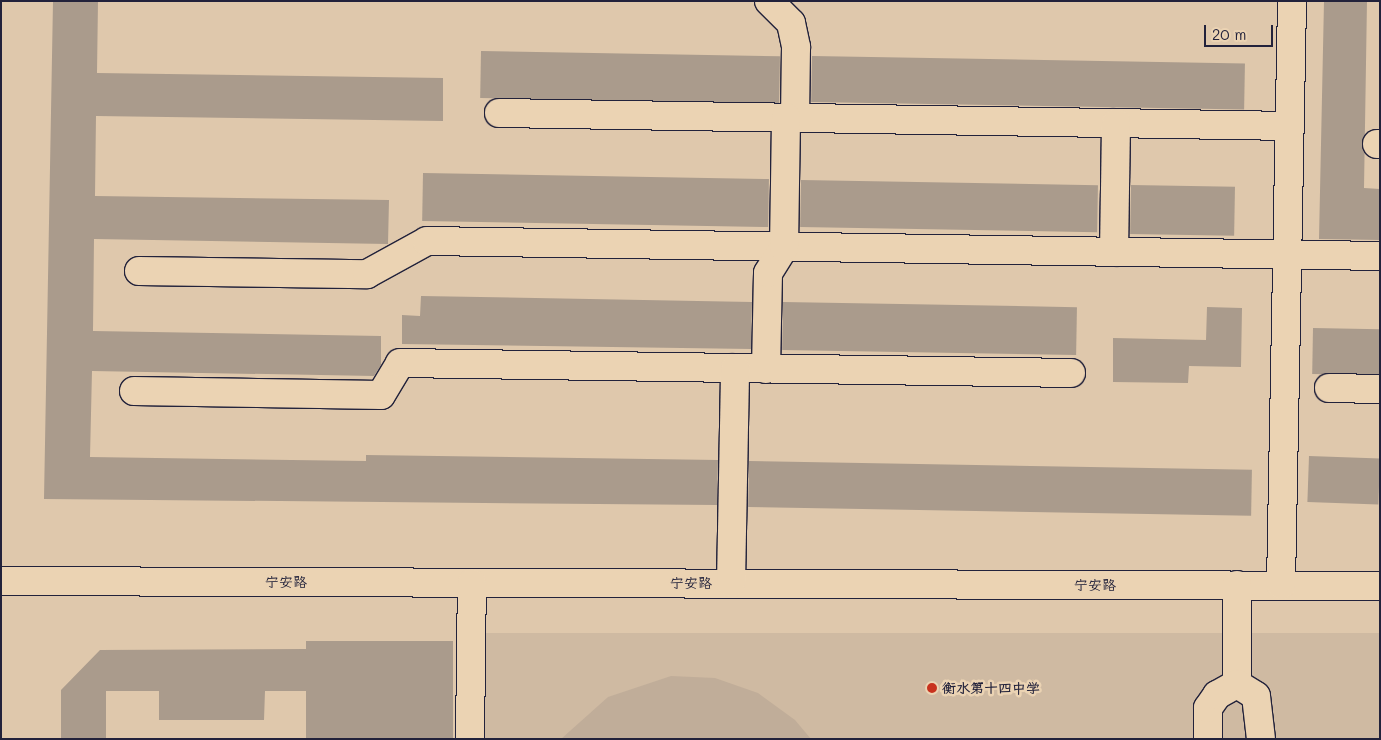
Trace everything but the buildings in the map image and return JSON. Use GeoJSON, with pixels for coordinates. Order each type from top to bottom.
{"type":"FeatureCollection","features":[{"type":"Feature","properties":{"kind":"street"},"geometry":{"type":"LineString","coordinates":[[766,369],[768,273],[784,247],[794,39],[791,23],[769,1]]}},
{"type":"Feature","properties":{"kind":"street"},"geometry":{"type":"LineString","coordinates":[[1281,585],[1292,1]]}},
{"type":"Feature","properties":{"kind":"street"},"geometry":{"type":"LineString","coordinates":[[499,113],[1289,126]]}},
{"type":"Feature","properties":{"kind":"street"},"geometry":{"type":"LineString","coordinates":[[1114,252],[1116,123]]}},
{"type":"Feature","properties":{"kind":"street"},"geometry":{"type":"LineString","coordinates":[[139,271],[367,274],[427,241],[1380,256]]}},
{"type":"Feature","properties":{"kind":"street"},"geometry":{"type":"LineString","coordinates":[[134,392],[381,396],[400,363],[1071,373]]}},
{"type":"Feature","properties":{"kind":"street"},"geometry":{"type":"LineString","coordinates":[[731,583],[735,368]]}},
{"type":"Feature","properties":{"kind":"street"},"geometry":{"type":"LineString","coordinates":[[1329,388],[1380,388]]}},
{"type":"Feature","properties":{"kind":"street","name":"宁安路"},"geometry":{"type":"LineString","coordinates":[[1,581],[1380,586]]}},
{"type":"Feature","properties":{"kind":"street"},"geometry":{"type":"LineString","coordinates":[[470,739],[472,583]]}},
{"type":"Feature","properties":{"kind":"street"},"geometry":{"type":"LineString","coordinates":[[1237,585],[1237,684]]}},
{"type":"Feature","properties":{"kind":"street"},"geometry":{"type":"LineString","coordinates":[[1208,739],[1208,708],[1217,694],[1237,684]]}},
{"type":"Feature","properties":{"kind":"street"},"geometry":{"type":"LineString","coordinates":[[1237,684],[1256,696],[1261,739]]}},
{"type":"Feature","properties":{"kind":"shaded area","name":"衡水第十四中学"},"geometry":{"type":"Polygon","coordinates":[[[485,633],[1380,633],[1380,739],[485,739],[485,633]]]}},
{"type":"Feature","properties":{"kind":"shaded area"},"geometry":{"type":"Polygon","coordinates":[[[671,676],[715,678],[758,693],[795,720],[811,739],[561,739],[608,697],[671,676]]]}},
{"type":"Feature","properties":{"kind":"place","name":"衡水第十四中学"},"geometry":{"type":"Point","coordinates":[932,688]}}]}
